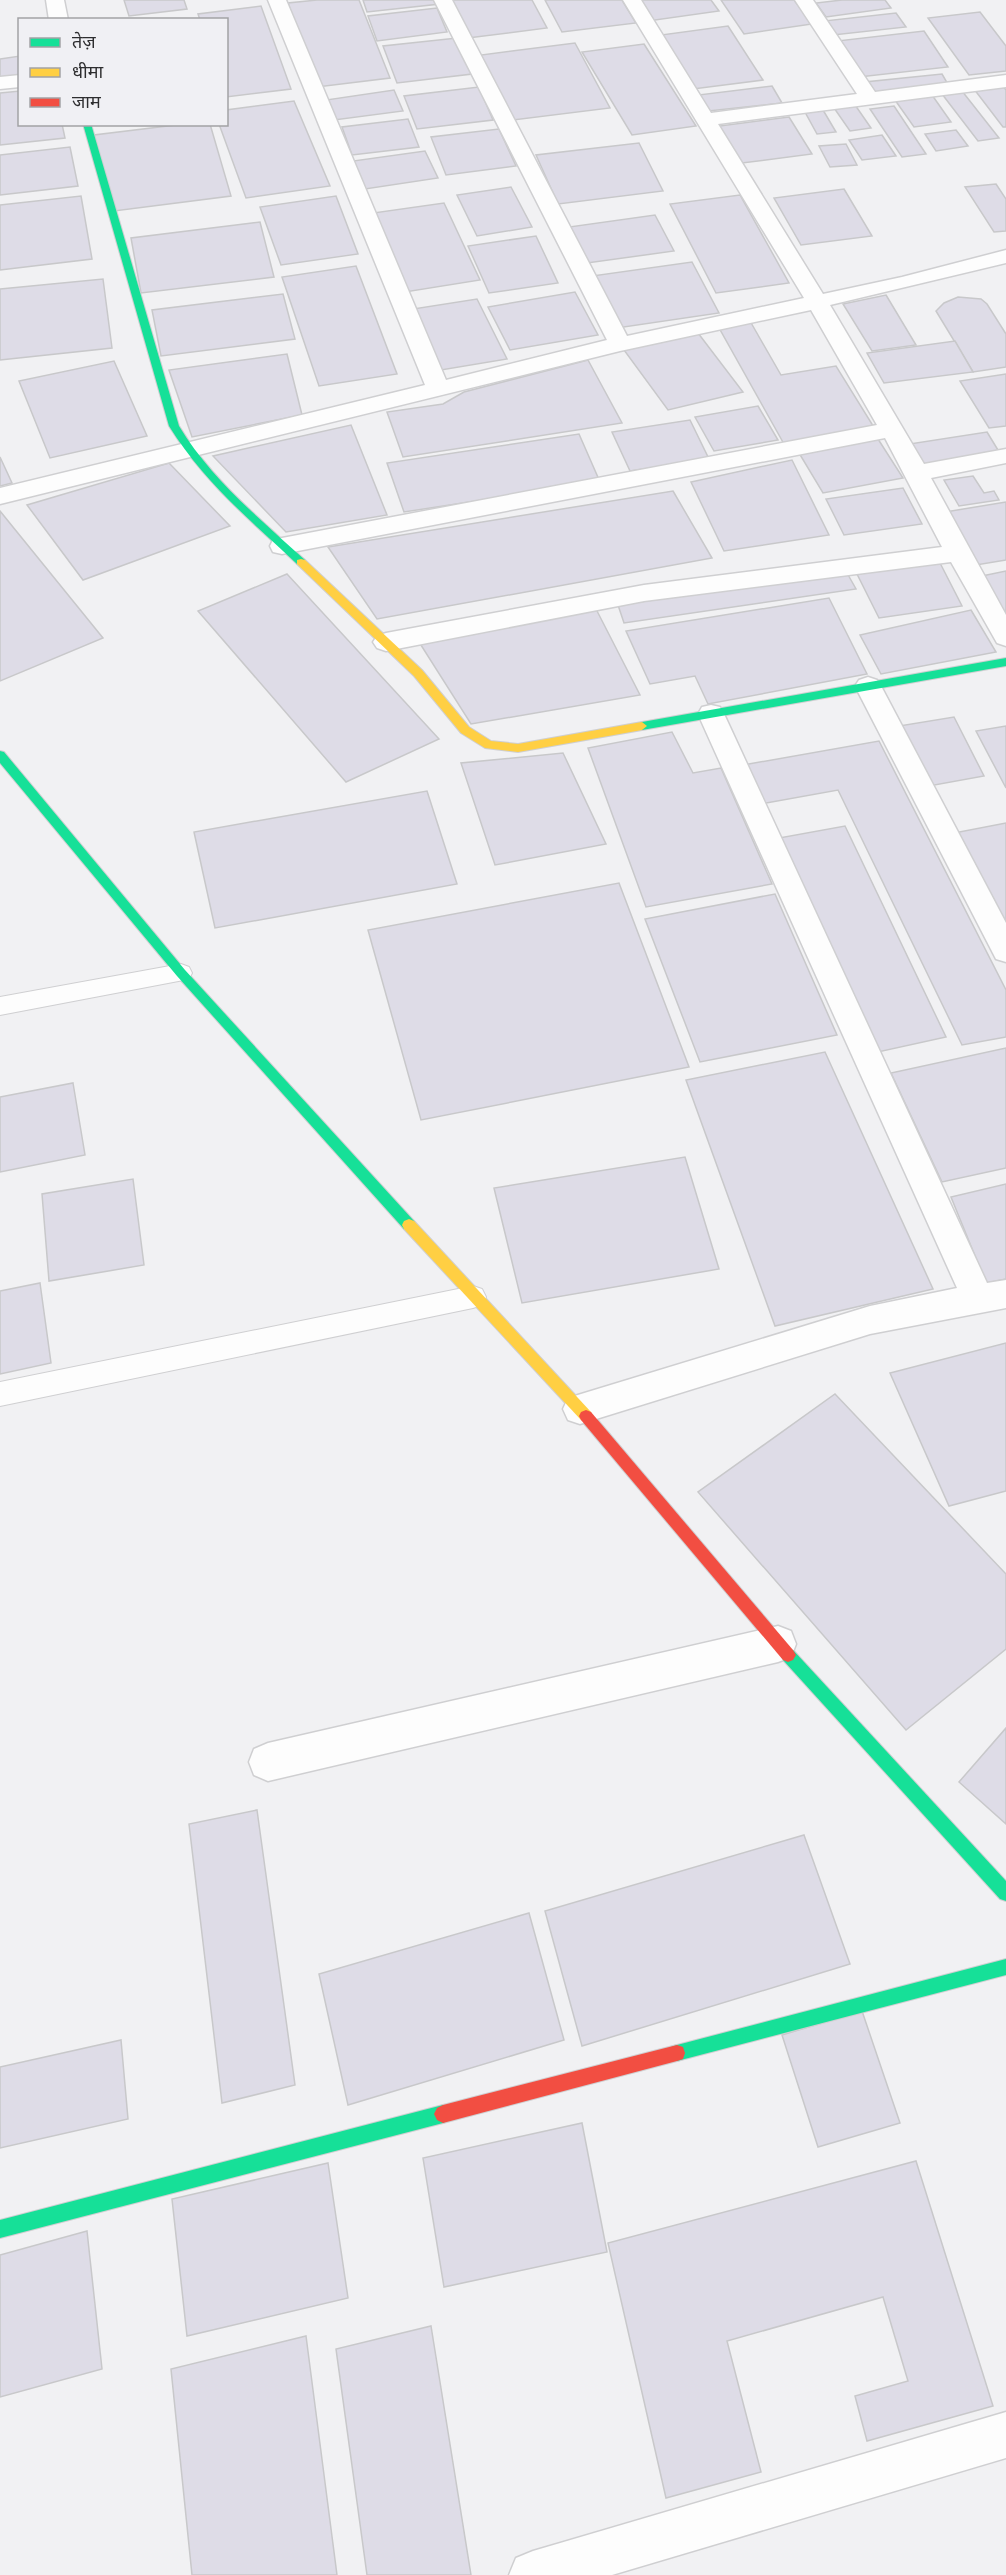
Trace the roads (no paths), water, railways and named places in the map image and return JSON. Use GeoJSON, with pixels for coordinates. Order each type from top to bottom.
{"type":"FeatureCollection","features":[{"type":"Feature","properties":{"kind":"street"},"geometry":{"type":"LineString","coordinates":[[54,0],[58,18]]}},
{"type":"Feature","properties":{"kind":"street"},"geometry":{"type":"LineString","coordinates":[[277,0],[439,390]]}},
{"type":"Feature","properties":{"kind":"street"},"geometry":{"type":"LineString","coordinates":[[443,0],[620,344]]}},
{"type":"Feature","properties":{"kind":"street"},"geometry":{"type":"LineString","coordinates":[[632,0],[816,300],[917,473],[958,553],[1006,637]]}},
{"type":"Feature","properties":{"kind":"street"},"geometry":{"type":"LineString","coordinates":[[804,0],[870,99]]}},
{"type":"Feature","properties":{"kind":"street"},"geometry":{"type":"LineString","coordinates":[[0,83],[18,81]]}},
{"type":"Feature","properties":{"kind":"street"},"geometry":{"type":"LineString","coordinates":[[704,120],[1006,81]]}},
{"type":"Feature","properties":{"kind":"street"},"geometry":{"type":"LineString","coordinates":[[88,126],[174,426],[187,450],[282,546],[418,673],[465,730],[489,745],[518,748],[1006,662]]}},
{"type":"Feature","properties":{"kind":"street"},"geometry":{"type":"LineString","coordinates":[[0,496],[620,344],[816,300],[904,283],[1006,256]]}},
{"type":"Feature","properties":{"kind":"street"},"geometry":{"type":"LineString","coordinates":[[282,546],[890,430]]}},
{"type":"Feature","properties":{"kind":"street"},"geometry":{"type":"LineString","coordinates":[[917,473],[1006,456]]}},
{"type":"Feature","properties":{"kind":"street"},"geometry":{"type":"LineString","coordinates":[[386,642],[644,593],[958,553]]}},
{"type":"Feature","properties":{"kind":"street"},"geometry":{"type":"LineString","coordinates":[[868,686],[1006,951]]}},
{"type":"Feature","properties":{"kind":"street"},"geometry":{"type":"LineString","coordinates":[[580,1408],[870,1320],[992,1297],[711,714]]}},
{"type":"Feature","properties":{"kind":"street"},"geometry":{"type":"LineString","coordinates":[[0,755],[181,973],[473,1297],[580,1408],[778,1644],[1006,1893]]}},
{"type":"Feature","properties":{"kind":"street"},"geometry":{"type":"LineString","coordinates":[[268,1762],[778,1644]]}},
{"type":"Feature","properties":{"kind":"street"},"geometry":{"type":"LineString","coordinates":[[0,2229],[1006,1967]]}},
{"type":"Feature","properties":{"kind":"street"},"geometry":{"type":"LineString","coordinates":[[533,2575],[1006,2435]]}},
{"type":"Feature","properties":{"kind":"lane"},"geometry":{"type":"LineString","coordinates":[[0,1006],[181,973]]}},
{"type":"Feature","properties":{"kind":"lane"},"geometry":{"type":"LineString","coordinates":[[0,1394],[473,1297]]}}]}
